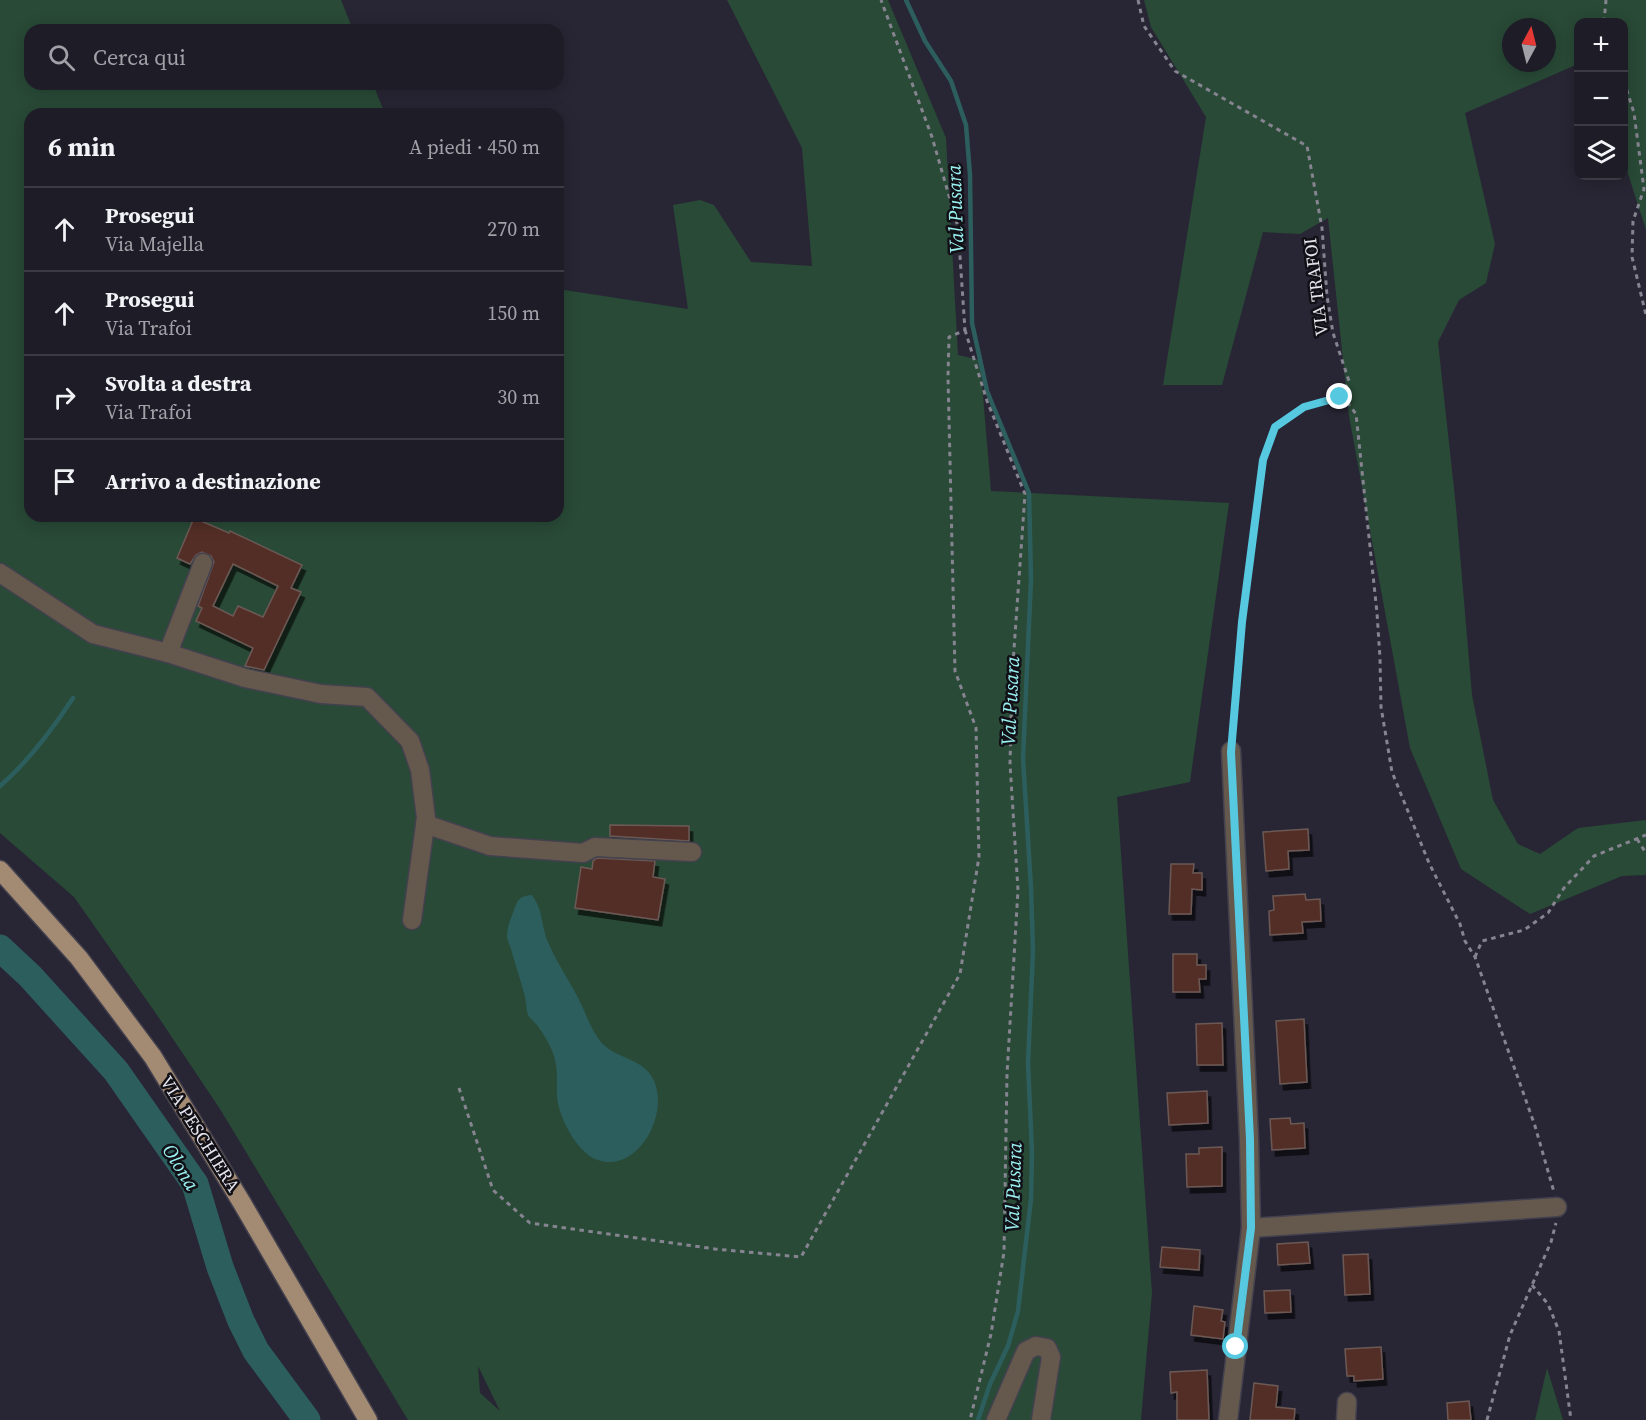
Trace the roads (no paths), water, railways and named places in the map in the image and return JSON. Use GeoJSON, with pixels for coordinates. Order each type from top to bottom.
{"type":"FeatureCollection","features":[{"type":"Feature","properties":{"kind":"main road","name":"VIA PESCHIERA"},"geometry":{"type":"LineString","coordinates":[[0,870],[79,958],[153,1057],[242,1203],[368,1420]]}},
{"type":"Feature","properties":{"kind":"street"},"geometry":{"type":"LineString","coordinates":[[168,652],[203,563]]}},
{"type":"Feature","properties":{"kind":"street"},"geometry":{"type":"LineString","coordinates":[[0,573],[93,634],[168,652],[245,678],[321,694],[367,697],[410,741],[420,770],[425,824],[412,920]]}},
{"type":"Feature","properties":{"kind":"street"},"geometry":{"type":"LineString","coordinates":[[1228,1420],[1251,1228],[1250,1139],[1231,752]]}},
{"type":"Feature","properties":{"kind":"street"},"geometry":{"type":"LineString","coordinates":[[425,824],[490,846],[584,853],[595,847],[692,852]]}},
{"type":"Feature","properties":{"kind":"street"},"geometry":{"type":"LineString","coordinates":[[1251,1228],[1557,1207]]}},
{"type":"Feature","properties":{"kind":"street"},"geometry":{"type":"LineString","coordinates":[[996,1420],[1026,1351],[1036,1346],[1047,1348],[1051,1357],[1041,1420]]}},
{"type":"Feature","properties":{"kind":"waterway","name":"Val Pusara"},"geometry":{"type":"LineString","coordinates":[[906,0],[925,41],[951,81],[966,125],[970,175],[972,323],[987,391],[1029,493],[1031,579],[1023,758],[1033,951],[1028,1063],[1032,1153],[1031,1199],[1018,1311],[1008,1346],[990,1384],[978,1420]]}},
{"type":"Feature","properties":{"kind":"waterway"},"geometry":{"type":"LineString","coordinates":[[0,786],[40,745],[73,698]]}},
{"type":"Feature","properties":{"kind":"waterway","name":"Olona"},"geometry":{"type":"LineString","coordinates":[[0,948],[30,976],[116,1071],[195,1184],[220,1267],[241,1321],[256,1351],[307,1420]]}}]}
